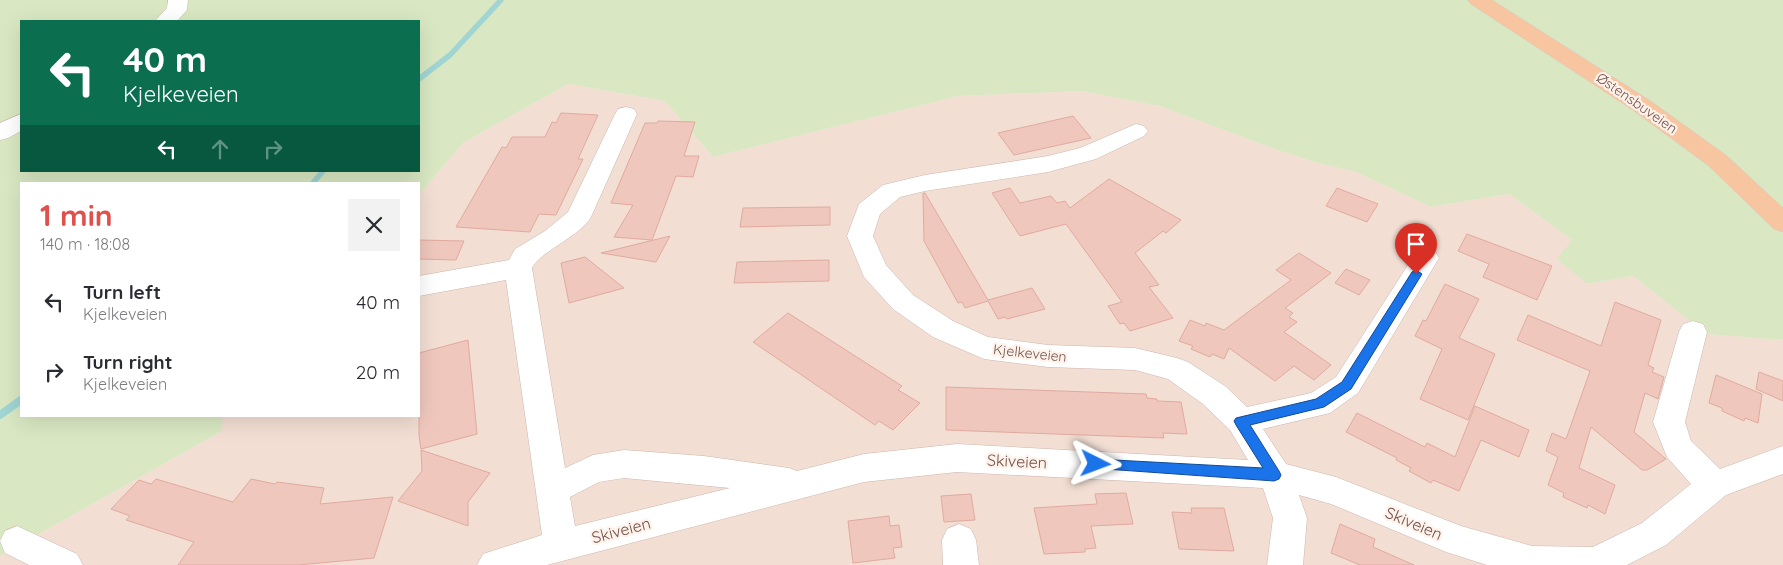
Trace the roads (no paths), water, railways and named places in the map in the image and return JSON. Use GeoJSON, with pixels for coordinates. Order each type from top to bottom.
{"type":"FeatureCollection","features":[{"type":"Feature","properties":{"kind":"main road","name":"Østensbuveien"},"geometry":{"type":"LineString","coordinates":[[1478,0],[1634,100],[1718,161],[1783,223]]}},
{"type":"Feature","properties":{"kind":"street"},"geometry":{"type":"LineString","coordinates":[[166,20],[177,10],[178,0]]}},
{"type":"Feature","properties":{"kind":"street"},"geometry":{"type":"LineString","coordinates":[[561,545],[518,268],[524,256],[554,238],[578,217],[626,114]]}},
{"type":"Feature","properties":{"kind":"street"},"geometry":{"type":"LineString","coordinates":[[0,133],[20,122]]}},
{"type":"Feature","properties":{"kind":"street","name":"Kjelkeveien"},"geometry":{"type":"LineString","coordinates":[[1136,131],[1088,154],[1048,164],[925,183],[892,191],[868,210],[860,236],[874,270],[902,302],[942,329],[984,348],[1048,356],[1135,359],[1177,370],[1214,395],[1241,421],[1274,475],[1290,518],[1285,565]]}},
{"type":"Feature","properties":{"kind":"street"},"geometry":{"type":"LineString","coordinates":[[1241,421],[1319,404],[1347,385],[1426,258]]}},
{"type":"Feature","properties":{"kind":"street"},"geometry":{"type":"LineString","coordinates":[[420,286],[518,268]]}},
{"type":"Feature","properties":{"kind":"street"},"geometry":{"type":"LineString","coordinates":[[1693,332],[1669,422],[1678,448],[1714,485]]}},
{"type":"Feature","properties":{"kind":"street","name":"Skiveien"},"geometry":{"type":"LineString","coordinates":[[495,565],[561,545],[864,468],[958,458],[1274,475],[1336,491],[1458,541],[1532,562],[1596,563],[1654,534],[1714,485],[1781,462]]}},
{"type":"Feature","properties":{"kind":"street"},"geometry":{"type":"LineString","coordinates":[[552,490],[593,469],[624,464],[704,470],[784,480],[798,484]]}},
{"type":"Feature","properties":{"kind":"street"},"geometry":{"type":"LineString","coordinates":[[17,542],[64,565]]}},
{"type":"Feature","properties":{"kind":"waterway"},"geometry":{"type":"LineString","coordinates":[[420,78],[450,55],[501,0]]}},
{"type":"Feature","properties":{"kind":"waterway"},"geometry":{"type":"LineString","coordinates":[[314,182],[322,172]]}},
{"type":"Feature","properties":{"kind":"waterway"},"geometry":{"type":"LineString","coordinates":[[0,415],[20,401]]}}]}
